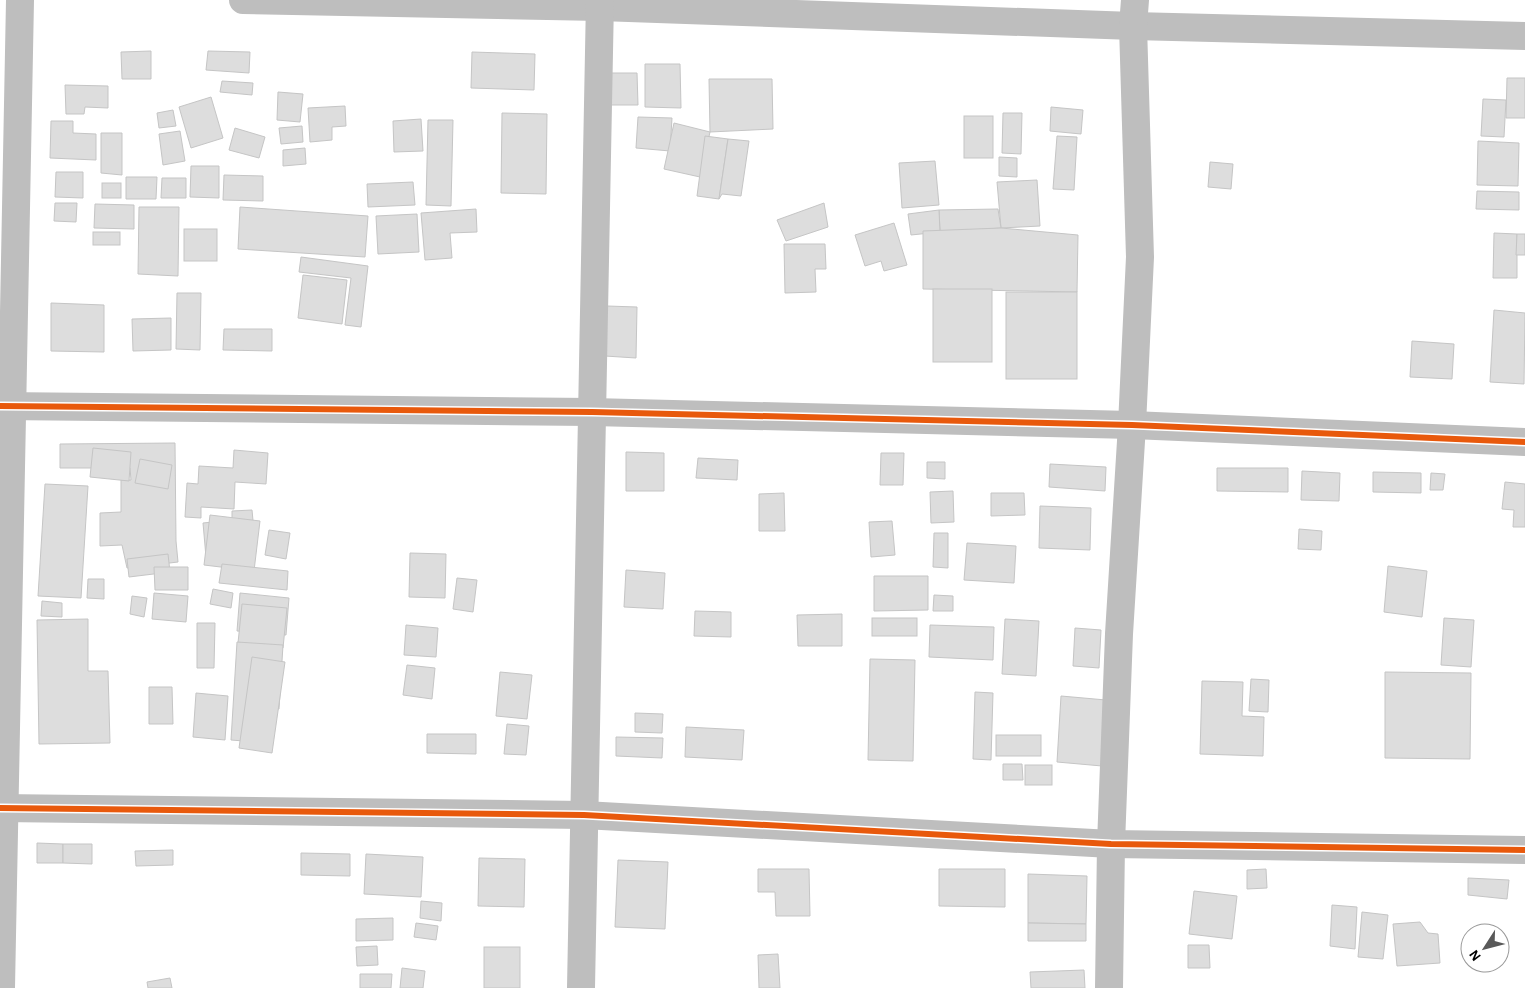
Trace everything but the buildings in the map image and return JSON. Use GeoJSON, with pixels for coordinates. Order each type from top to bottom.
{"type":"FeatureCollection","features":[{"type":"Feature","properties":{"kind":"street"},"geometry":{"type":"LineString","coordinates":[[2,988],[6,406],[20,0]]}},
{"type":"Feature","properties":{"kind":"street"},"geometry":{"type":"LineString","coordinates":[[243,0],[600,3],[1134,13],[1525,36]]}},
{"type":"Feature","properties":{"kind":"street"},"geometry":{"type":"LineString","coordinates":[[580,988],[600,3]]}},
{"type":"Feature","properties":{"kind":"street"},"geometry":{"type":"LineString","coordinates":[[1109,988],[1110,844],[1119,634],[1140,257],[1134,13]]}},
{"type":"Feature","properties":{"kind":"street"},"geometry":{"type":"LineString","coordinates":[[6,406],[592,412],[1132,424],[1525,442]]}},
{"type":"Feature","properties":{"kind":"street"},"geometry":{"type":"LineString","coordinates":[[2,808],[584,815],[1110,844],[1525,850]]}},
{"type":"Feature","properties":{"kind":"cycle path"},"geometry":{"type":"LineString","coordinates":[[0,406],[592,412],[1132,425],[1525,442]]}},
{"type":"Feature","properties":{"kind":"cycle path"},"geometry":{"type":"LineString","coordinates":[[0,808],[584,815],[1111,844],[1525,850]]}}]}
